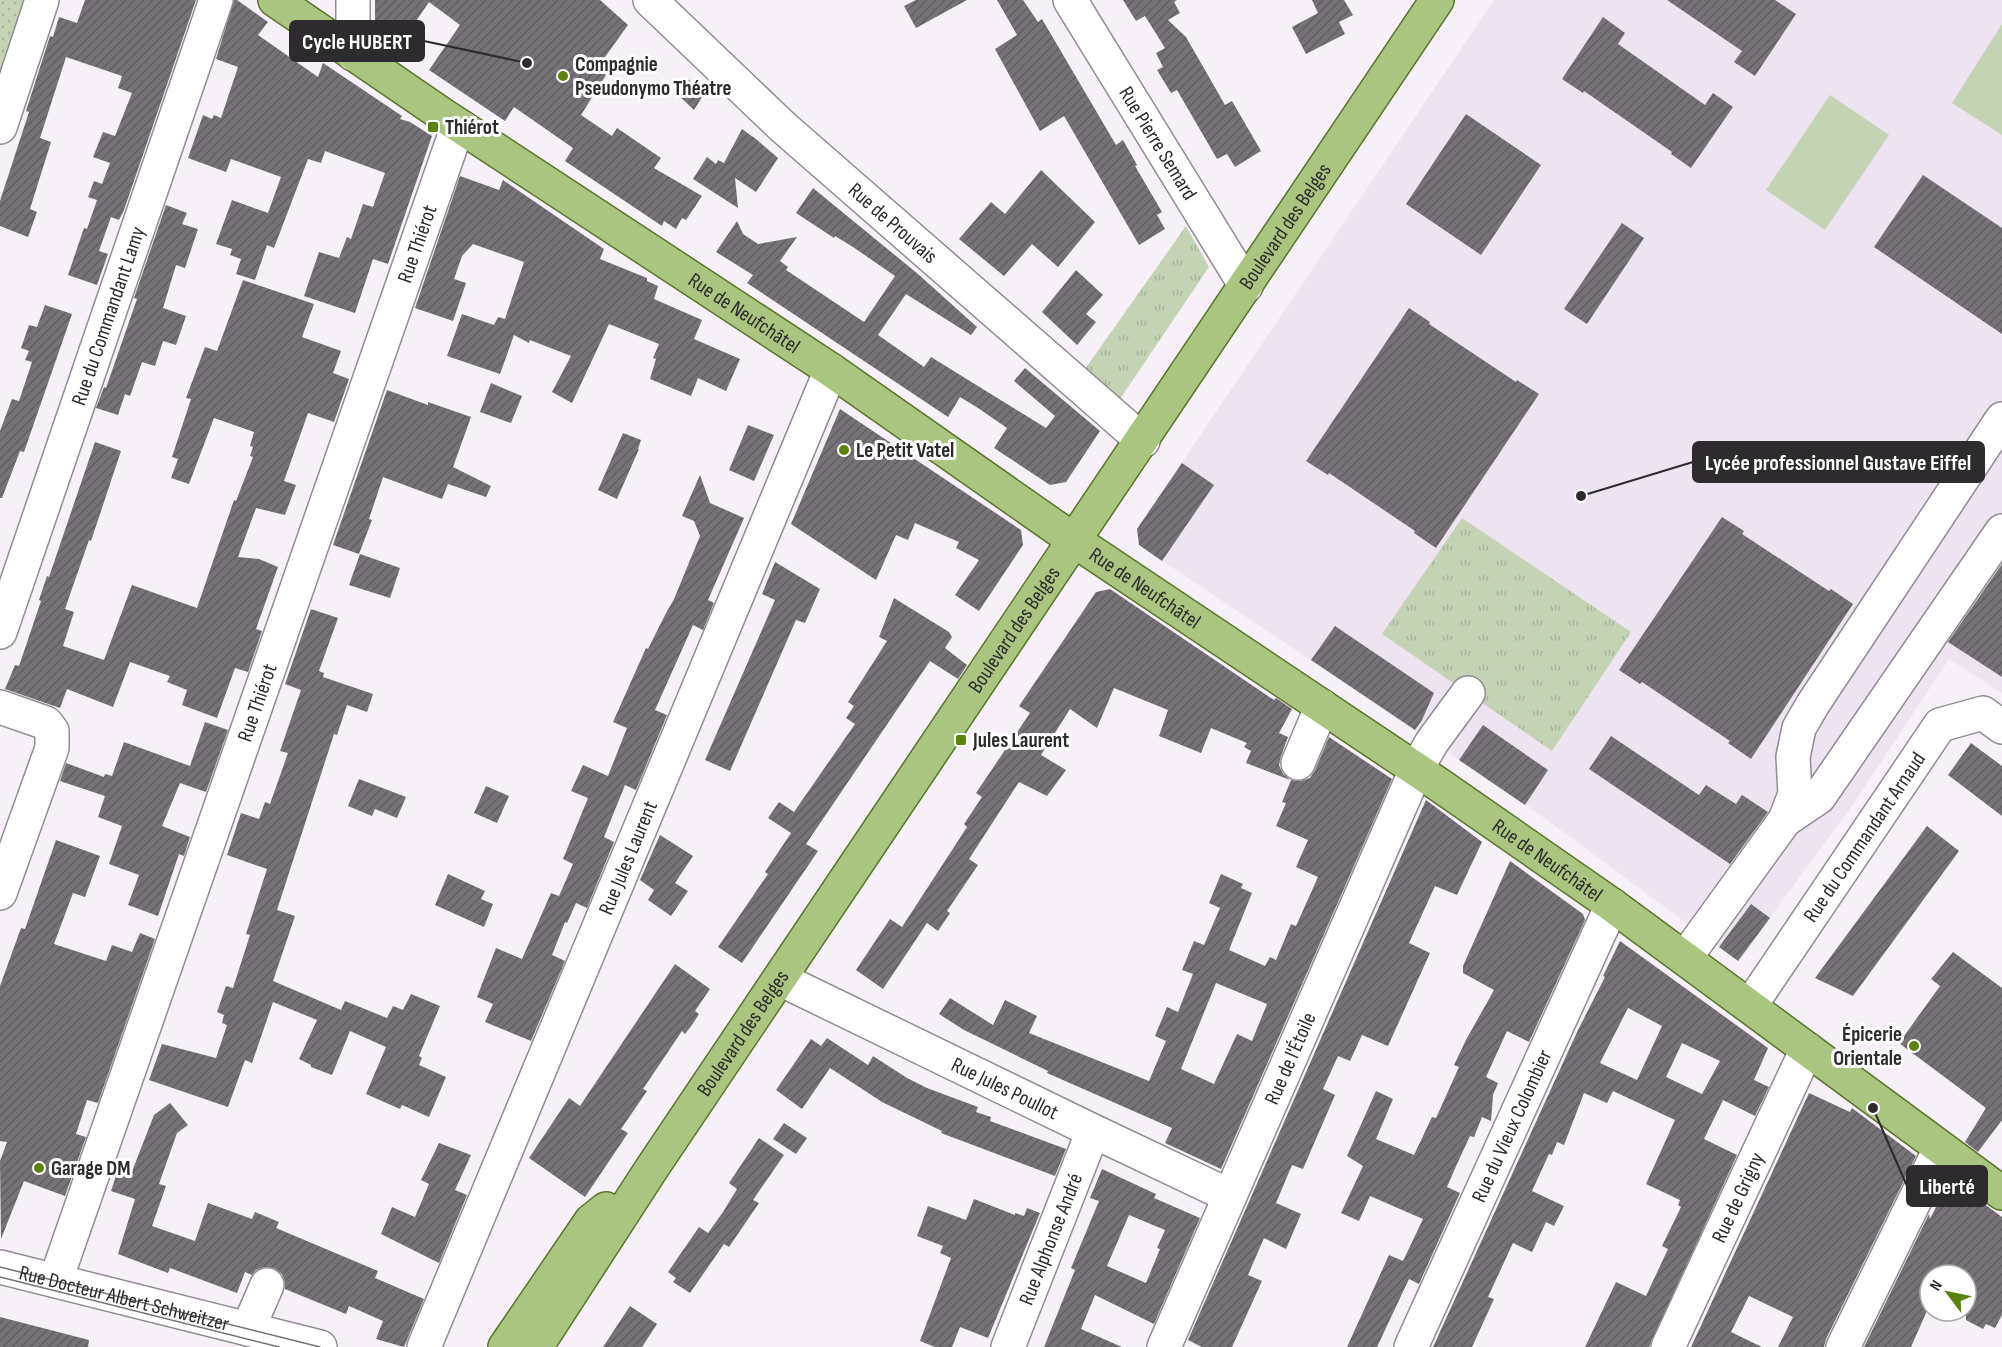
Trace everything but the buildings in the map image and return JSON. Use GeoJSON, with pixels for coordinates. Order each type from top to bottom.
{"type":"FeatureCollection","features":[{"type":"Feature","properties":{"kind":"main road","name":"Rue de Neufchâtel"},"geometry":{"type":"LineString","coordinates":[[275,0],[463,128],[831,370],[1075,541],[1322,706],[1612,905],[2002,1193]]}},
{"type":"Feature","properties":{"kind":"main road","name":"Boulevard des Belges"},"geometry":{"type":"LineString","coordinates":[[536,1347],[652,1168],[1143,441],[1437,0]]}},
{"type":"Feature","properties":{"kind":"main road","name":"Boulevard des Belges"},"geometry":{"type":"LineString","coordinates":[[505,1347],[591,1221],[652,1168]]}},
{"type":"Feature","properties":{"kind":"street"},"geometry":{"type":"LineString","coordinates":[[0,127],[42,0]]}},
{"type":"Feature","properties":{"kind":"street","name":"Rue du Commandant Lamy"},"geometry":{"type":"LineString","coordinates":[[0,632],[216,0]]}},
{"type":"Feature","properties":{"kind":"street"},"geometry":{"type":"LineString","coordinates":[[353,0],[353,54]]}},
{"type":"Feature","properties":{"kind":"street","name":"Rue de Prouvais"},"geometry":{"type":"LineString","coordinates":[[650,0],[783,127],[1143,441]]}},
{"type":"Feature","properties":{"kind":"street","name":"Rue Pierre Semard"},"geometry":{"type":"LineString","coordinates":[[1070,0],[1246,286]]}},
{"type":"Feature","properties":{"kind":"street","name":"Rue Thiérot"},"geometry":{"type":"LineString","coordinates":[[57,1281],[453,140],[463,128]]}},
{"type":"Feature","properties":{"kind":"street","name":"Rue Jules Laurent"},"geometry":{"type":"LineString","coordinates":[[424,1347],[831,370]]}},
{"type":"Feature","properties":{"kind":"street"},"geometry":{"type":"LineString","coordinates":[[1684,958],[1785,820],[1795,794],[1793,757],[1799,728],[2002,419]]}},
{"type":"Feature","properties":{"kind":"street"},"geometry":{"type":"LineString","coordinates":[[1785,820],[1819,798],[2002,531]]}},
{"type":"Feature","properties":{"kind":"street","name":"Rue de l'Étoile"},"geometry":{"type":"LineString","coordinates":[[1164,1347],[1416,770],[1432,742],[1468,693]]}},
{"type":"Feature","properties":{"kind":"street"},"geometry":{"type":"LineString","coordinates":[[0,706],[46,723],[52,731],[52,748],[0,893]]}},
{"type":"Feature","properties":{"kind":"street"},"geometry":{"type":"LineString","coordinates":[[1298,763],[1322,706]]}},
{"type":"Feature","properties":{"kind":"street","name":"Rue du Commandant Arnaud"},"geometry":{"type":"LineString","coordinates":[[1750,1006],[1940,725],[1983,713],[2002,727]]}},
{"type":"Feature","properties":{"kind":"street","name":"Rue du Vieux Colombier"},"geometry":{"type":"LineString","coordinates":[[1411,1347],[1612,905]]}},
{"type":"Feature","properties":{"kind":"street","name":"Rue Jules Poullot"},"geometry":{"type":"LineString","coordinates":[[780,979],[1230,1196]]}},
{"type":"Feature","properties":{"kind":"street","name":"Rue de Grigny"},"geometry":{"type":"LineString","coordinates":[[1668,1347],[1807,1049]]}},
{"type":"Feature","properties":{"kind":"street","name":"Rue Alphonse André"},"geometry":{"type":"LineString","coordinates":[[1008,1347],[1093,1131]]}},
{"type":"Feature","properties":{"kind":"street"},"geometry":{"type":"LineString","coordinates":[[1843,1347],[1940,1149]]}},
{"type":"Feature","properties":{"kind":"street","name":"Rue Docteur Albert Schweitzer"},"geometry":{"type":"LineString","coordinates":[[0,1267],[57,1281],[237,1338]]}},
{"type":"Feature","properties":{"kind":"street","name":"Rue Docteur Albert Schweitzer"},"geometry":{"type":"LineString","coordinates":[[237,1338],[267,1285]]}},
{"type":"Feature","properties":{"kind":"street","name":"Rue Docteur Albert Schweitzer"},"geometry":{"type":"LineString","coordinates":[[0,1286],[48,1302],[237,1338],[320,1347]]}},
{"type":"Feature","properties":{"kind":"shaded area"},"geometry":{"type":"Polygon","coordinates":[[[1494,0],[2002,0],[2002,693],[1949,659],[1852,806],[1738,961],[1525,804],[1139,545],[1137,529],[1494,0]]]}},
{"type":"Feature","properties":{"kind":"green space"},"geometry":{"type":"Polygon","coordinates":[[[0,0],[35,0],[0,99],[0,0]]]}},
{"type":"Feature","properties":{"kind":"green space"},"geometry":{"type":"Polygon","coordinates":[[[2002,24],[2002,135],[1952,103],[2002,24]]]}},
{"type":"Feature","properties":{"kind":"green space"},"geometry":{"type":"Polygon","coordinates":[[[1830,95],[1889,135],[1825,230],[1766,190],[1830,95]]]}},
{"type":"Feature","properties":{"kind":"green space"},"geometry":{"type":"Polygon","coordinates":[[[1186,226],[1209,267],[1120,399],[1085,369],[1186,226]]]}},
{"type":"Feature","properties":{"kind":"green space"},"geometry":{"type":"Polygon","coordinates":[[[1462,518],[1631,632],[1552,751],[1382,634],[1462,518]]]}},
{"type":"Feature","properties":{"kind":"tram line"},"geometry":{"type":"LineString","coordinates":[[0,1267],[320,1347]]}},
{"type":"Feature","properties":{"kind":"tram line"},"geometry":{"type":"LineString","coordinates":[[0,1277],[279,1347]]}},
{"type":"Feature","properties":{"kind":"place","name":"Cycle HUBERT"},"geometry":{"type":"Point","coordinates":[527,63]}},
{"type":"Feature","properties":{"kind":"place","name":"Compagnie Pseudonymo Théatre"},"geometry":{"type":"Point","coordinates":[563,76]}},
{"type":"Feature","properties":{"kind":"place","name":"Thiérot"},"geometry":{"type":"Point","coordinates":[433,127]}},
{"type":"Feature","properties":{"kind":"place","name":"Le Petit Vatel"},"geometry":{"type":"Point","coordinates":[844,450]}},
{"type":"Feature","properties":{"kind":"place","name":"Lycée professionnel Gustave Eiffel"},"geometry":{"type":"Point","coordinates":[1581,496]}},
{"type":"Feature","properties":{"kind":"place","name":"Jules Laurent"},"geometry":{"type":"Point","coordinates":[961,740]}},
{"type":"Feature","properties":{"kind":"place","name":"Épicerie Orientale"},"geometry":{"type":"Point","coordinates":[1914,1046]}},
{"type":"Feature","properties":{"kind":"place","name":"Liberté"},"geometry":{"type":"Point","coordinates":[1873,1108]}},
{"type":"Feature","properties":{"kind":"place","name":"Garage DM"},"geometry":{"type":"Point","coordinates":[39,1168]}}]}
